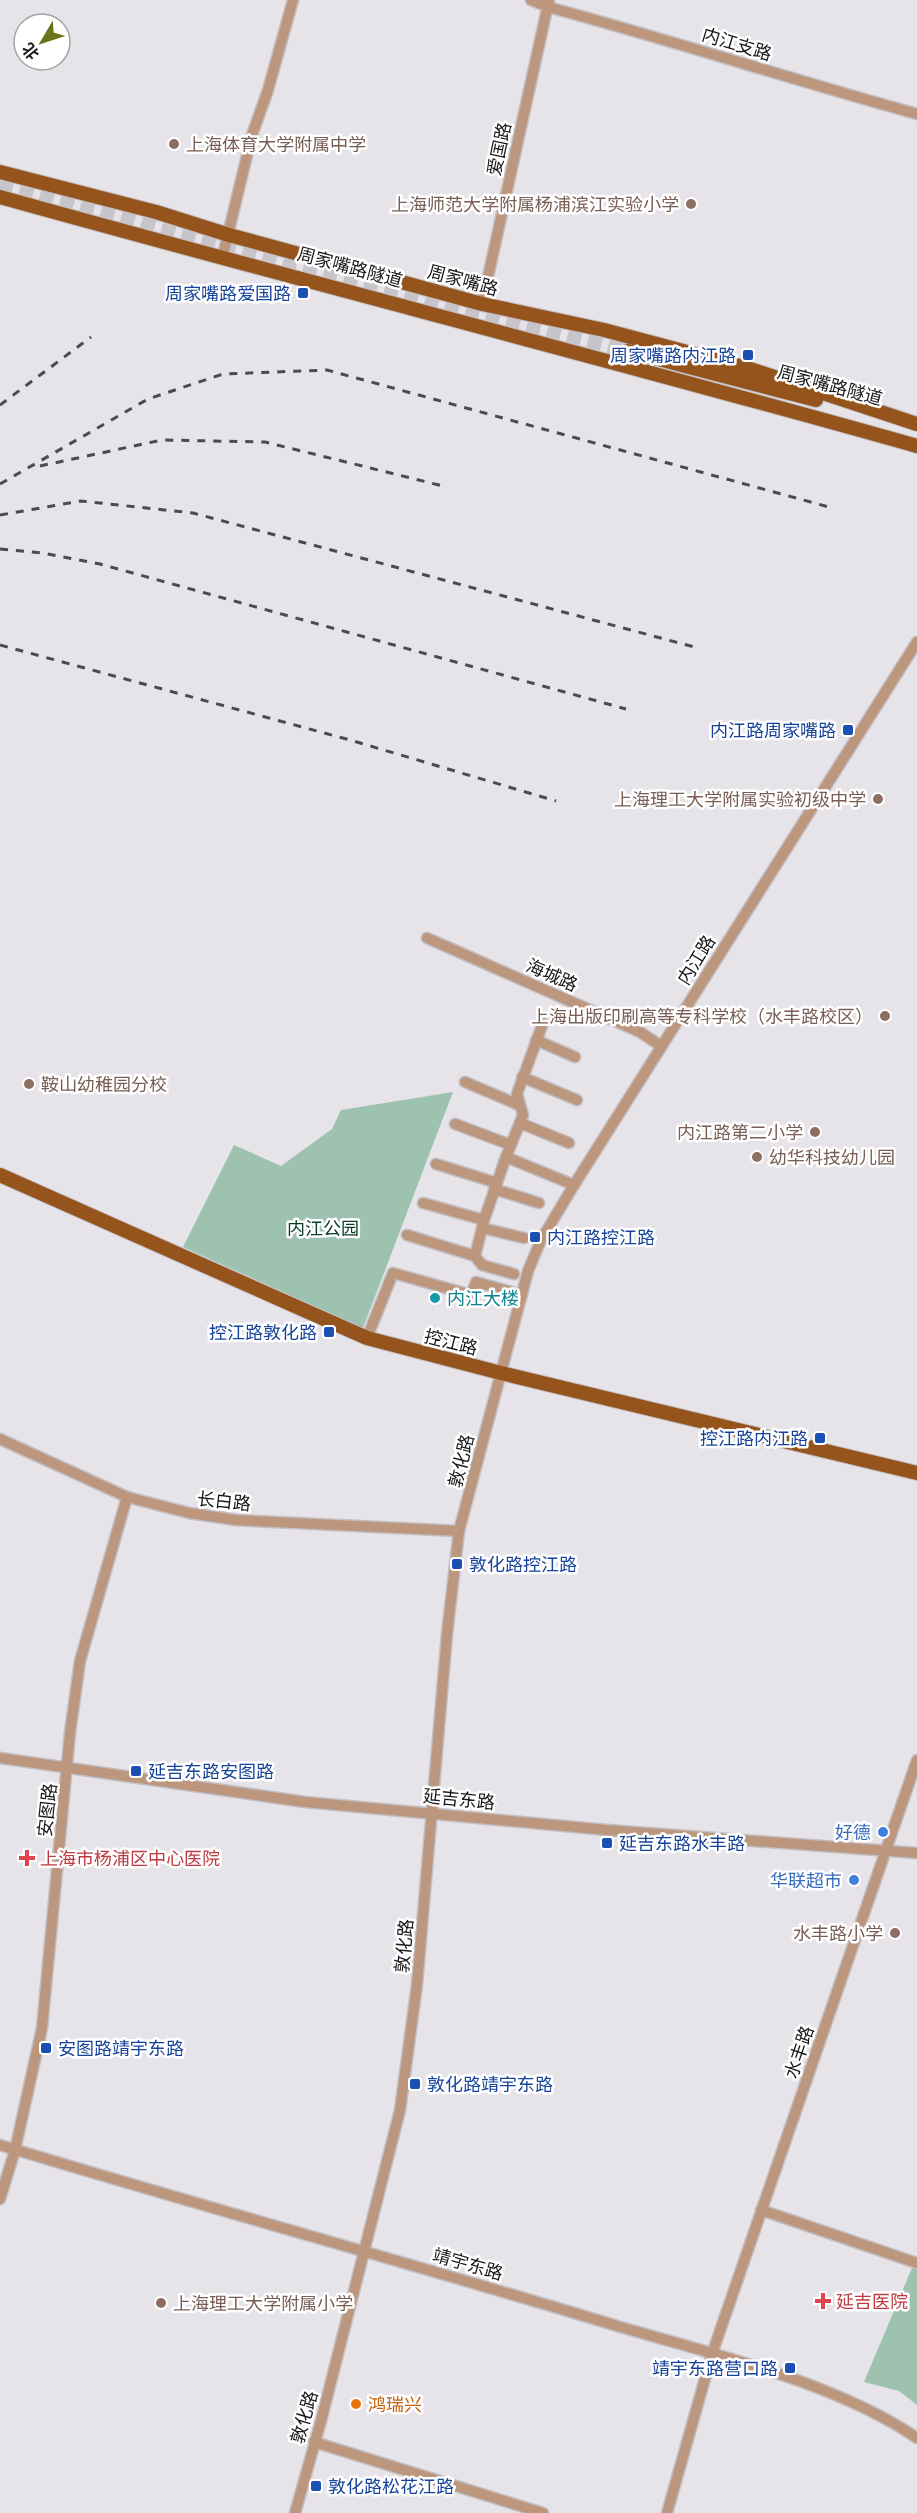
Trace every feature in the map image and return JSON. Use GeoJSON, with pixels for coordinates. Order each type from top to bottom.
{"type":"FeatureCollection","features":[{"type":"Feature","properties":{"kind":"main road","name":"周家嘴路"},"geometry":{"type":"LineString","coordinates":[[0,172],[156,212],[229,235],[482,304],[604,330],[747,368],[917,425]]}},
{"type":"Feature","properties":{"kind":"main road"},"geometry":{"type":"LineString","coordinates":[[0,197],[917,446]]}},
{"type":"Feature","properties":{"kind":"main road","name":"周家嘴路隧道"},"geometry":{"type":"LineString","coordinates":[[244,256],[496,326],[619,364]]}},
{"type":"Feature","properties":{"kind":"main road","name":"周家嘴路隧道"},"geometry":{"type":"LineString","coordinates":[[628,351],[917,425]]}},
{"type":"Feature","properties":{"kind":"main road","name":"控江路"},"geometry":{"type":"LineString","coordinates":[[0,1175],[367,1338],[501,1373],[917,1473]]}},
{"type":"Feature","properties":{"kind":"street"},"geometry":{"type":"LineString","coordinates":[[222,259],[252,135],[268,90],[293,0]]}},
{"type":"Feature","properties":{"kind":"street","name":"内江支路"},"geometry":{"type":"LineString","coordinates":[[531,0],[548,3],[917,114]]}},
{"type":"Feature","properties":{"kind":"street","name":"爱国路"},"geometry":{"type":"LineString","coordinates":[[482,304],[548,3]]}},
{"type":"Feature","properties":{"kind":"street","name":"内江路"},"geometry":{"type":"LineString","coordinates":[[501,1373],[528,1271],[541,1240],[917,642]]}},
{"type":"Feature","properties":{"kind":"street","name":"海城路"},"geometry":{"type":"LineString","coordinates":[[427,938],[640,1032],[661,1046]]}},
{"type":"Feature","properties":{"kind":"street"},"geometry":{"type":"LineString","coordinates":[[475,1256],[495,1186],[523,1115],[517,1094],[543,1023]]}},
{"type":"Feature","properties":{"kind":"street"},"geometry":{"type":"LineString","coordinates":[[536,1040],[575,1057]]}},
{"type":"Feature","properties":{"kind":"street"},"geometry":{"type":"LineString","coordinates":[[522,1077],[577,1100]]}},
{"type":"Feature","properties":{"kind":"street"},"geometry":{"type":"LineString","coordinates":[[465,1082],[519,1105]]}},
{"type":"Feature","properties":{"kind":"street"},"geometry":{"type":"LineString","coordinates":[[520,1123],[569,1143]]}},
{"type":"Feature","properties":{"kind":"street"},"geometry":{"type":"LineString","coordinates":[[455,1124],[511,1145]]}},
{"type":"Feature","properties":{"kind":"street"},"geometry":{"type":"LineString","coordinates":[[506,1157],[574,1185]]}},
{"type":"Feature","properties":{"kind":"street"},"geometry":{"type":"LineString","coordinates":[[436,1164],[539,1203]]}},
{"type":"Feature","properties":{"kind":"street"},"geometry":{"type":"LineString","coordinates":[[423,1203],[524,1238]]}},
{"type":"Feature","properties":{"kind":"street"},"geometry":{"type":"LineString","coordinates":[[407,1235],[475,1256],[482,1264],[514,1274]]}},
{"type":"Feature","properties":{"kind":"street"},"geometry":{"type":"LineString","coordinates":[[367,1338],[393,1273],[471,1295],[476,1282],[522,1295]]}},
{"type":"Feature","properties":{"kind":"street","name":"敦化路"},"geometry":{"type":"LineString","coordinates":[[295,2513],[365,2252],[405,2082],[417,1984],[447,1634],[459,1531],[501,1373]]}},
{"type":"Feature","properties":{"kind":"street","name":"长白路"},"geometry":{"type":"LineString","coordinates":[[0,1439],[127,1497],[189,1513],[236,1520],[459,1531]]}},
{"type":"Feature","properties":{"kind":"street","name":"安图路"},"geometry":{"type":"LineString","coordinates":[[0,2199],[15,2150],[42,2028],[80,1661],[127,1497]]}},
{"type":"Feature","properties":{"kind":"street","name":"延吉东路"},"geometry":{"type":"LineString","coordinates":[[0,1758],[257,1796],[607,1830],[917,1853]]}},
{"type":"Feature","properties":{"kind":"street","name":"水丰路"},"geometry":{"type":"LineString","coordinates":[[667,2513],[712,2354],[917,1760]]}},
{"type":"Feature","properties":{"kind":"street","name":"靖宇东路"},"geometry":{"type":"LineString","coordinates":[[0,2145],[712,2354],[841,2397],[917,2438]]}},
{"type":"Feature","properties":{"kind":"street"},"geometry":{"type":"LineString","coordinates":[[761,2210],[917,2263]]}},
{"type":"Feature","properties":{"kind":"street"},"geometry":{"type":"LineString","coordinates":[[314,2442],[543,2513]]}},
{"type":"Feature","properties":{"kind":"green space","name":"内江公园"},"geometry":{"type":"Polygon","coordinates":[[[453,1092],[363,1328],[183,1247],[234,1145],[281,1166],[332,1129],[341,1110],[453,1092]]]}},
{"type":"Feature","properties":{"kind":"green space"},"geometry":{"type":"Polygon","coordinates":[[[912,2268],[917,2269],[917,2405],[899,2391],[864,2382],[912,2268]]]}},
{"type":"Feature","properties":{"kind":"tunnel"},"geometry":{"type":"LineString","coordinates":[[0,182],[244,250],[628,351]]}},
{"type":"Feature","properties":{"kind":"railway"},"geometry":{"type":"LineString","coordinates":[[0,405],[91,337]]}},
{"type":"Feature","properties":{"kind":"railway"},"geometry":{"type":"LineString","coordinates":[[0,484],[148,399],[223,374],[327,370],[829,507]]}},
{"type":"Feature","properties":{"kind":"railway"},"geometry":{"type":"LineString","coordinates":[[40,466],[162,440],[265,442],[443,486]]}},
{"type":"Feature","properties":{"kind":"railway"},"geometry":{"type":"LineString","coordinates":[[0,515],[81,501],[193,513],[698,648]]}},
{"type":"Feature","properties":{"kind":"railway"},"geometry":{"type":"LineString","coordinates":[[0,549],[42,553],[100,564],[626,709]]}},
{"type":"Feature","properties":{"kind":"railway"},"geometry":{"type":"LineString","coordinates":[[0,645],[350,740],[556,801]]}},
{"type":"Feature","properties":{"kind":"place","name":"上海体育大学附属中学"},"geometry":{"type":"Point","coordinates":[174,144]}},
{"type":"Feature","properties":{"kind":"place","name":"上海师范大学附属杨浦滨江实验小学"},"geometry":{"type":"Point","coordinates":[691,204]}},
{"type":"Feature","properties":{"kind":"place","name":"周家嘴路爱国路"},"geometry":{"type":"Point","coordinates":[303,293]}},
{"type":"Feature","properties":{"kind":"place","name":"周家嘴路内江路"},"geometry":{"type":"Point","coordinates":[748,355]}},
{"type":"Feature","properties":{"kind":"place","name":"内江路周家嘴路"},"geometry":{"type":"Point","coordinates":[848,730]}},
{"type":"Feature","properties":{"kind":"place","name":"上海理工大学附属实验初级中学"},"geometry":{"type":"Point","coordinates":[878,799]}},
{"type":"Feature","properties":{"kind":"place","name":"上海出版印刷高等专科学校（水丰路校区）"},"geometry":{"type":"Point","coordinates":[885,1016]}},
{"type":"Feature","properties":{"kind":"place","name":"鞍山幼稚园分校"},"geometry":{"type":"Point","coordinates":[29,1084]}},
{"type":"Feature","properties":{"kind":"place","name":"内江路第二小学"},"geometry":{"type":"Point","coordinates":[815,1132]}},
{"type":"Feature","properties":{"kind":"place","name":"幼华科技幼儿园"},"geometry":{"type":"Point","coordinates":[757,1157]}},
{"type":"Feature","properties":{"kind":"place","name":"内江路控江路"},"geometry":{"type":"Point","coordinates":[535,1237]}},
{"type":"Feature","properties":{"kind":"place","name":"内江大楼"},"geometry":{"type":"Point","coordinates":[435,1298]}},
{"type":"Feature","properties":{"kind":"place","name":"控江路敦化路"},"geometry":{"type":"Point","coordinates":[329,1332]}},
{"type":"Feature","properties":{"kind":"place","name":"控江路内江路"},"geometry":{"type":"Point","coordinates":[820,1438]}},
{"type":"Feature","properties":{"kind":"place","name":"敦化路控江路"},"geometry":{"type":"Point","coordinates":[457,1564]}},
{"type":"Feature","properties":{"kind":"place","name":"延吉东路安图路"},"geometry":{"type":"Point","coordinates":[136,1771]}},
{"type":"Feature","properties":{"kind":"place","name":"好德"},"geometry":{"type":"Point","coordinates":[883,1832]}},
{"type":"Feature","properties":{"kind":"place","name":"延吉东路水丰路"},"geometry":{"type":"Point","coordinates":[607,1843]}},
{"type":"Feature","properties":{"kind":"place","name":"上海市杨浦区中心医院"},"geometry":{"type":"Point","coordinates":[27,1858]}},
{"type":"Feature","properties":{"kind":"place","name":"华联超市"},"geometry":{"type":"Point","coordinates":[854,1880]}},
{"type":"Feature","properties":{"kind":"place","name":"水丰路小学"},"geometry":{"type":"Point","coordinates":[895,1933]}},
{"type":"Feature","properties":{"kind":"place","name":"安图路靖宇东路"},"geometry":{"type":"Point","coordinates":[46,2048]}},
{"type":"Feature","properties":{"kind":"place","name":"敦化路靖宇东路"},"geometry":{"type":"Point","coordinates":[415,2084]}},
{"type":"Feature","properties":{"kind":"place","name":"延吉医院"},"geometry":{"type":"Point","coordinates":[823,2301]}},
{"type":"Feature","properties":{"kind":"place","name":"上海理工大学附属小学"},"geometry":{"type":"Point","coordinates":[161,2303]}},
{"type":"Feature","properties":{"kind":"place","name":"靖宇东路营口路"},"geometry":{"type":"Point","coordinates":[790,2368]}},
{"type":"Feature","properties":{"kind":"place","name":"鸿瑞兴"},"geometry":{"type":"Point","coordinates":[356,2404]}},
{"type":"Feature","properties":{"kind":"place","name":"敦化路松花江路"},"geometry":{"type":"Point","coordinates":[316,2486]}}]}
